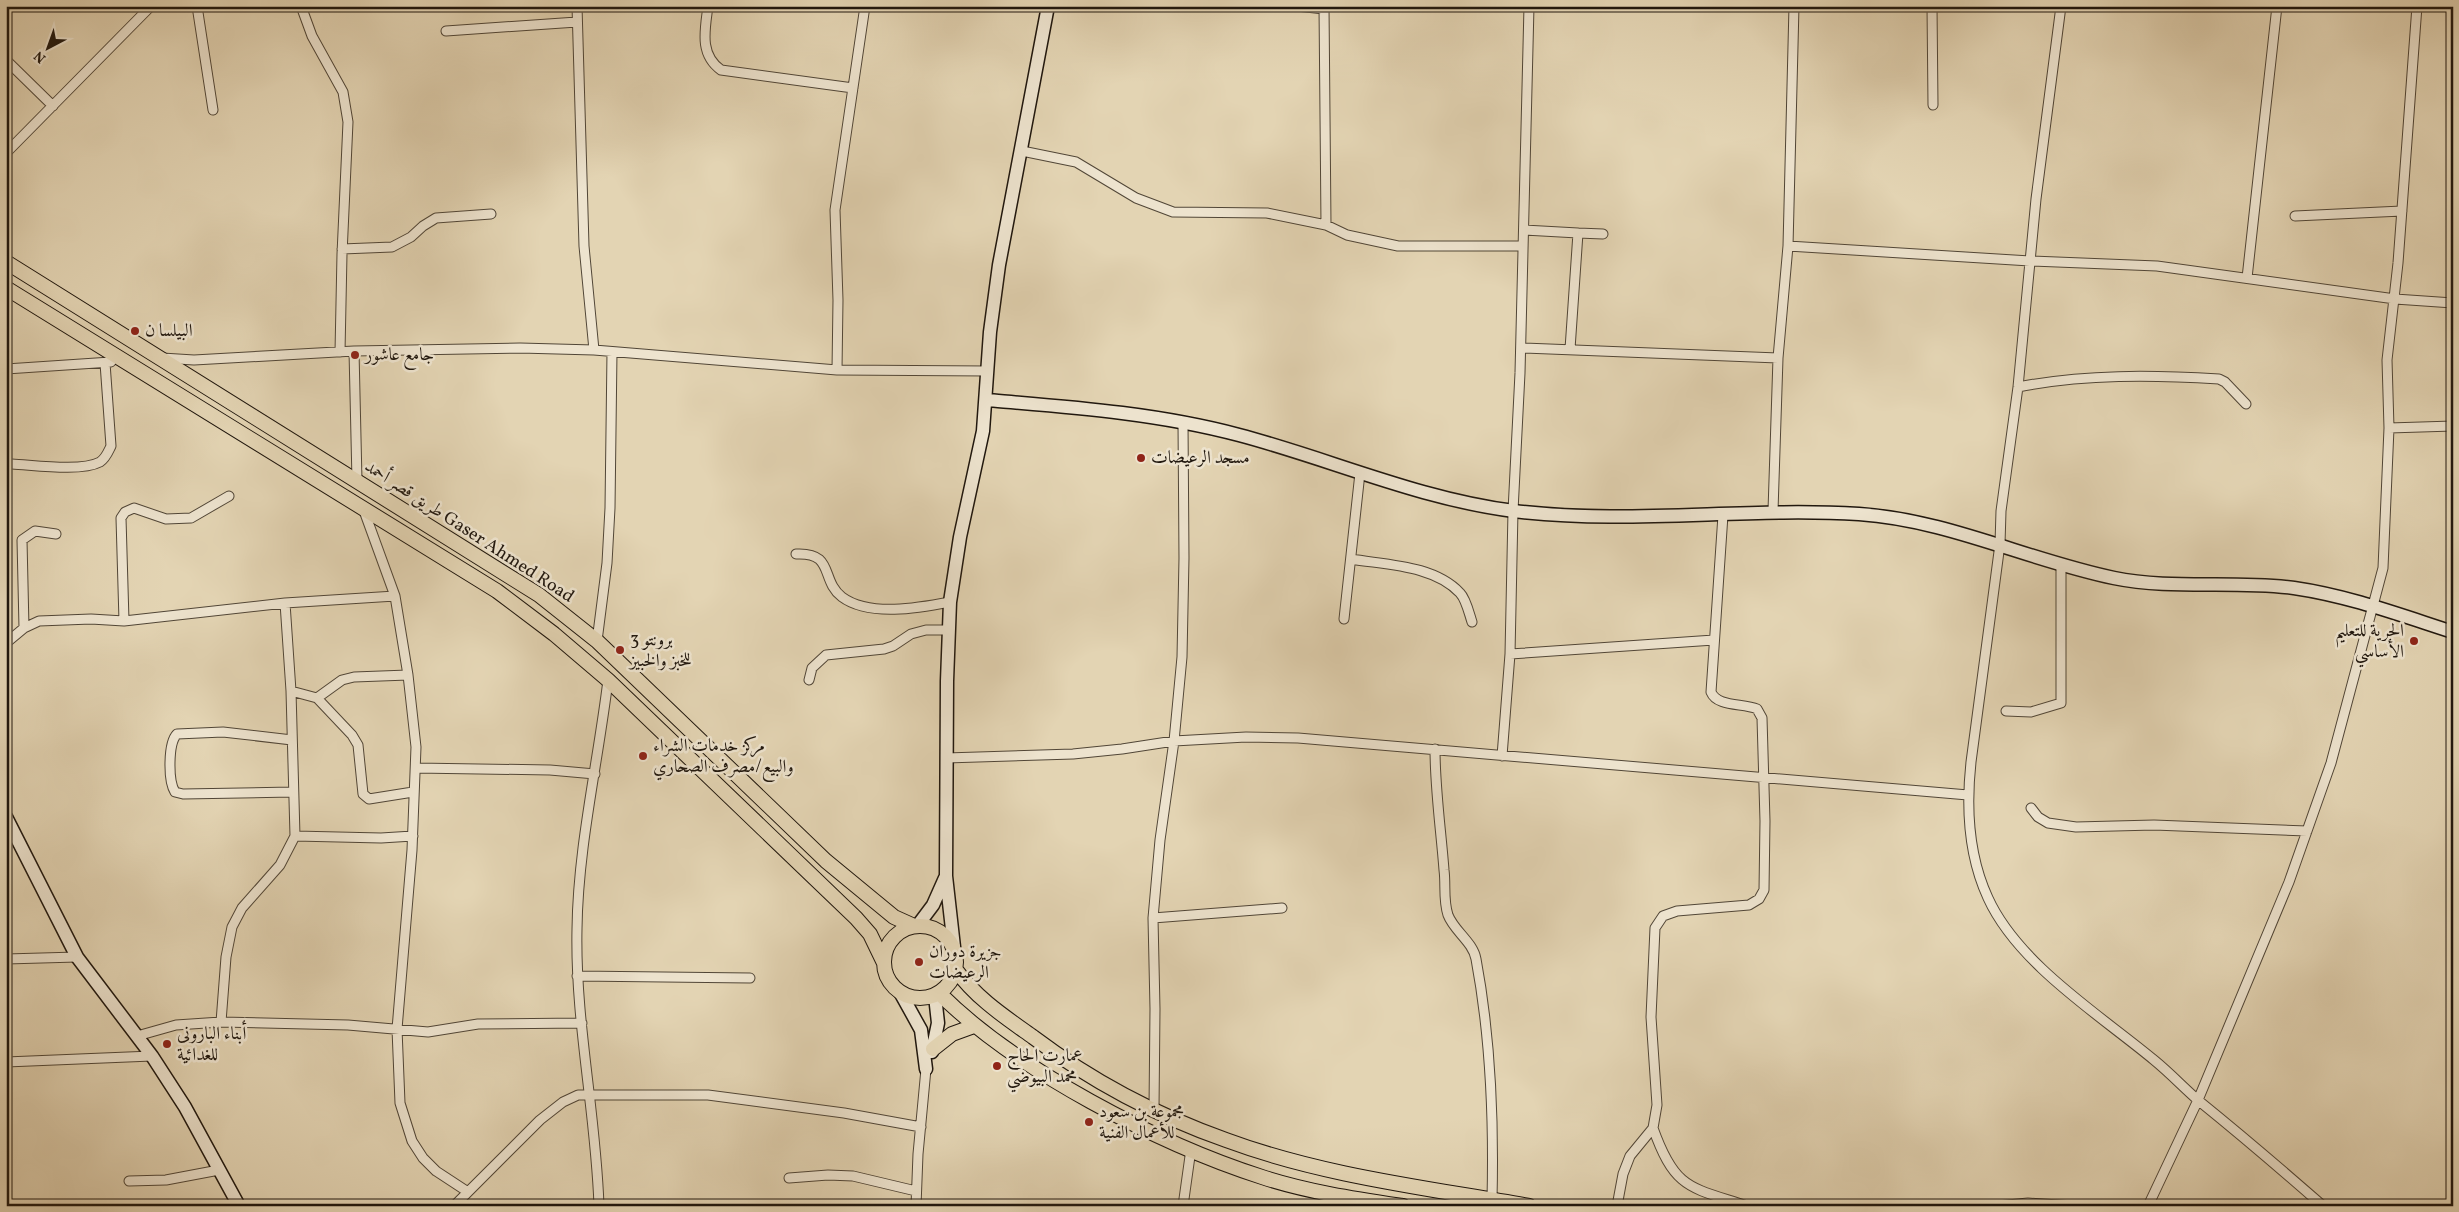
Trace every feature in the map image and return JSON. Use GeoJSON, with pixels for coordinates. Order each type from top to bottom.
{"type":"FeatureCollection","features":[{"type":"Feature","properties":{"kind":"main road","name":"طريق قصر أحمد Gaser Ahmed Road"},"geometry":{"type":"LineString","coordinates":[[6,262],[539,595],[597,641],[826,861],[894,917],[916,925]]}},
{"type":"Feature","properties":{"kind":"main road","name":"طريق قصر أحمد Gaser Ahmed Road"},"geometry":{"type":"LineString","coordinates":[[6,288],[497,591],[554,634],[608,680],[856,918],[870,934],[884,963]]}},
{"type":"Feature","properties":{"kind":"main road"},"geometry":{"type":"LineString","coordinates":[[916,925],[926,926],[943,933],[954,947],[956,970],[950,984],[937,994],[917,998],[900,992],[888,979],[884,963],[886,950],[892,938],[902,930],[916,925]]}},
{"type":"Feature","properties":{"kind":"main road"},"geometry":{"type":"LineString","coordinates":[[956,970],[968,987],[1057,1055],[1154,1109],[1226,1140],[1278,1156],[1359,1176],[1529,1206]]}},
{"type":"Feature","properties":{"kind":"main road"},"geometry":{"type":"LineString","coordinates":[[937,994],[974,1026],[1096,1103],[1191,1149],[1262,1177],[1313,1191],[1403,1206]]}},
{"type":"Feature","properties":{"kind":"main road"},"geometry":{"type":"LineString","coordinates":[[933,1049],[952,1034],[974,1026]]}},
{"type":"Feature","properties":{"kind":"street"},"geometry":{"type":"LineString","coordinates":[[6,153],[152,6]]}},
{"type":"Feature","properties":{"kind":"street"},"geometry":{"type":"LineString","coordinates":[[197,6],[213,110]]}},
{"type":"Feature","properties":{"kind":"street"},"geometry":{"type":"LineString","coordinates":[[301,6],[312,36],[343,92],[348,122],[342,249],[340,352]]}},
{"type":"Feature","properties":{"kind":"street"},"geometry":{"type":"LineString","coordinates":[[577,6],[584,246],[594,350]]}},
{"type":"Feature","properties":{"kind":"street"},"geometry":{"type":"LineString","coordinates":[[708,6],[704,34],[705,50],[712,64],[721,70],[853,88]]}},
{"type":"Feature","properties":{"kind":"street"},"geometry":{"type":"LineString","coordinates":[[837,370],[838,300],[835,210],[866,6]]}},
{"type":"Feature","properties":{"kind":"street"},"geometry":{"type":"LineString","coordinates":[[954,947],[946,876],[946,758],[950,602],[960,537],[983,431],[990,332],[1000,265],[1048,6]]}},
{"type":"Feature","properties":{"kind":"street"},"geometry":{"type":"LineString","coordinates":[[1297,6],[1324,8],[1326,224]]}},
{"type":"Feature","properties":{"kind":"street"},"geometry":{"type":"LineString","coordinates":[[1502,756],[1510,654],[1513,511],[1521,348],[1529,6]]}},
{"type":"Feature","properties":{"kind":"street"},"geometry":{"type":"LineString","coordinates":[[1773,511],[1778,358],[1788,246],[1794,6]]}},
{"type":"Feature","properties":{"kind":"street"},"geometry":{"type":"LineString","coordinates":[[1932,6],[1933,105]]}},
{"type":"Feature","properties":{"kind":"street"},"geometry":{"type":"LineString","coordinates":[[2061,6],[2030,261],[2018,387],[2001,511],[2000,544],[1979,688],[1968,795],[1969,826],[1977,867],[1988,898],[2004,926],[2026,952],[2073,996],[2155,1061],[2323,1206]]}},
{"type":"Feature","properties":{"kind":"street"},"geometry":{"type":"LineString","coordinates":[[2247,278],[2277,6]]}},
{"type":"Feature","properties":{"kind":"street"},"geometry":{"type":"LineString","coordinates":[[2148,1206],[2198,1100],[2289,882],[2338,738],[2383,568],[2389,428],[2386,360],[2395,299],[2417,6]]}},
{"type":"Feature","properties":{"kind":"street"},"geometry":{"type":"LineString","coordinates":[[446,31],[577,22]]}},
{"type":"Feature","properties":{"kind":"street"},"geometry":{"type":"LineString","coordinates":[[6,60],[53,106]]}},
{"type":"Feature","properties":{"kind":"street"},"geometry":{"type":"LineString","coordinates":[[1022,151],[1076,162],[1136,198],[1173,212],[1267,214],[1326,224],[1347,235],[1398,246],[1523,246]]}},
{"type":"Feature","properties":{"kind":"street"},"geometry":{"type":"LineString","coordinates":[[2295,216],[2402,211]]}},
{"type":"Feature","properties":{"kind":"street"},"geometry":{"type":"LineString","coordinates":[[342,249],[392,247],[412,237],[423,226],[436,218],[491,214]]}},
{"type":"Feature","properties":{"kind":"street"},"geometry":{"type":"LineString","coordinates":[[1524,230],[1603,234]]}},
{"type":"Feature","properties":{"kind":"street"},"geometry":{"type":"LineString","coordinates":[[1570,349],[1578,233]]}},
{"type":"Feature","properties":{"kind":"street"},"geometry":{"type":"LineString","coordinates":[[1788,246],[2030,261],[2157,266],[2395,299],[2453,303]]}},
{"type":"Feature","properties":{"kind":"street"},"geometry":{"type":"LineString","coordinates":[[159,358],[194,360],[354,351],[520,348],[594,350],[837,370],[988,371]]}},
{"type":"Feature","properties":{"kind":"street"},"geometry":{"type":"LineString","coordinates":[[1521,348],[1778,358]]}},
{"type":"Feature","properties":{"kind":"street"},"geometry":{"type":"LineString","coordinates":[[354,351],[357,481]]}},
{"type":"Feature","properties":{"kind":"street"},"geometry":{"type":"LineString","coordinates":[[597,641],[607,563],[610,508],[612,352]]}},
{"type":"Feature","properties":{"kind":"street"},"geometry":{"type":"LineString","coordinates":[[6,369],[126,362]]}},
{"type":"Feature","properties":{"kind":"street"},"geometry":{"type":"LineString","coordinates":[[12,464],[71,467],[99,462],[107,455],[110,446],[105,363]]}},
{"type":"Feature","properties":{"kind":"street"},"geometry":{"type":"LineString","coordinates":[[2018,387],[2056,380],[2097,376],[2219,379],[2225,382],[2246,404]]}},
{"type":"Feature","properties":{"kind":"street"},"geometry":{"type":"LineString","coordinates":[[986,400],[1055,406],[1183,422],[1240,435],[1434,494],[1513,511],[1564,516],[1723,515],[1773,511],[1890,518],[1944,528],[2000,544],[2061,565],[2119,579],[2292,588],[2339,596],[2453,632]]}},
{"type":"Feature","properties":{"kind":"street"},"geometry":{"type":"LineString","coordinates":[[1154,1109],[1156,1009],[1153,918],[1160,840],[1174,741],[1184,610],[1183,422]]}},
{"type":"Feature","properties":{"kind":"street"},"geometry":{"type":"LineString","coordinates":[[2389,428],[2453,426]]}},
{"type":"Feature","properties":{"kind":"street"},"geometry":{"type":"LineString","coordinates":[[1344,619],[1360,473]]}},
{"type":"Feature","properties":{"kind":"street"},"geometry":{"type":"LineString","coordinates":[[124,621],[120,518],[125,512],[134,508],[166,519],[191,518],[229,496]]}},
{"type":"Feature","properties":{"kind":"street"},"geometry":{"type":"LineString","coordinates":[[363,508],[394,596],[408,675],[416,747],[412,836],[397,1029],[400,1103],[412,1141],[423,1158],[436,1172],[468,1192]]}},
{"type":"Feature","properties":{"kind":"street"},"geometry":{"type":"LineString","coordinates":[[1617,1206],[1623,1174],[1630,1156],[1653,1128],[1657,1105],[1651,1017],[1655,928],[1663,916],[1677,911],[1749,906],[1759,899],[1764,890],[1762,718],[1758,709],[1719,701],[1713,698],[1711,692],[1723,515]]}},
{"type":"Feature","properties":{"kind":"street"},"geometry":{"type":"LineString","coordinates":[[24,628],[22,540],[35,531],[56,534]]}},
{"type":"Feature","properties":{"kind":"street"},"geometry":{"type":"LineString","coordinates":[[796,554],[807,554],[817,557],[825,564],[834,591],[844,598],[863,606],[904,610],[950,602]]}},
{"type":"Feature","properties":{"kind":"street"},"geometry":{"type":"LineString","coordinates":[[1351,559],[1421,570],[1446,582],[1461,594],[1472,622]]}},
{"type":"Feature","properties":{"kind":"street"},"geometry":{"type":"LineString","coordinates":[[2006,712],[2031,712],[2061,703],[2061,565]]}},
{"type":"Feature","properties":{"kind":"street"},"geometry":{"type":"LineString","coordinates":[[6,643],[24,628],[39,621],[91,619],[124,621],[285,603],[394,596]]}},
{"type":"Feature","properties":{"kind":"street"},"geometry":{"type":"LineString","coordinates":[[221,1022],[226,957],[232,927],[242,908],[280,865],[295,836],[292,792],[291,690],[285,603]]}},
{"type":"Feature","properties":{"kind":"street"},"geometry":{"type":"LineString","coordinates":[[809,680],[812,668],[826,654],[884,649],[893,646],[911,634],[926,630],[948,630]]}},
{"type":"Feature","properties":{"kind":"street"},"geometry":{"type":"LineString","coordinates":[[1510,654],[1714,640]]}},
{"type":"Feature","properties":{"kind":"street"},"geometry":{"type":"LineString","coordinates":[[317,698],[342,680],[408,675]]}},
{"type":"Feature","properties":{"kind":"street"},"geometry":{"type":"LineString","coordinates":[[599,1206],[596,1143],[577,976],[578,898],[608,680]]}},
{"type":"Feature","properties":{"kind":"street"},"geometry":{"type":"LineString","coordinates":[[291,690],[317,698],[352,735],[358,745],[366,797],[369,799],[414,792]]}},
{"type":"Feature","properties":{"kind":"street"},"geometry":{"type":"LineString","coordinates":[[292,740],[223,732],[177,734],[172,743],[170,784],[175,792],[183,794],[292,792]]}},
{"type":"Feature","properties":{"kind":"street"},"geometry":{"type":"LineString","coordinates":[[946,758],[1073,754],[1174,741],[1246,737],[1298,738],[1968,795]]}},
{"type":"Feature","properties":{"kind":"street"},"geometry":{"type":"LineString","coordinates":[[1435,750],[1435,780],[1444,870],[1445,905],[1454,926],[1476,956],[1487,1038],[1494,1132],[1492,1200]]}},
{"type":"Feature","properties":{"kind":"street"},"geometry":{"type":"LineString","coordinates":[[416,768],[550,770],[595,774]]}},
{"type":"Feature","properties":{"kind":"street"},"geometry":{"type":"LineString","coordinates":[[2031,808],[2038,816],[2048,822],[2068,826],[2154,825],[2306,831]]}},
{"type":"Feature","properties":{"kind":"street"},"geometry":{"type":"LineString","coordinates":[[6,817],[76,958],[152,1056],[184,1107],[239,1206]]}},
{"type":"Feature","properties":{"kind":"street"},"geometry":{"type":"LineString","coordinates":[[295,836],[381,838],[412,836]]}},
{"type":"Feature","properties":{"kind":"street"},"geometry":{"type":"LineString","coordinates":[[916,925],[933,905],[946,876]]}},
{"type":"Feature","properties":{"kind":"street"},"geometry":{"type":"LineString","coordinates":[[1153,918],[1282,908]]}},
{"type":"Feature","properties":{"kind":"street"},"geometry":{"type":"LineString","coordinates":[[6,959],[76,958]]}},
{"type":"Feature","properties":{"kind":"street"},"geometry":{"type":"LineString","coordinates":[[577,976],[750,978]]}},
{"type":"Feature","properties":{"kind":"street"},"geometry":{"type":"LineString","coordinates":[[900,992],[921,1030],[926,1069],[916,1206]]}},
{"type":"Feature","properties":{"kind":"street"},"geometry":{"type":"LineString","coordinates":[[926,1069],[933,1049],[938,1023],[937,994]]}},
{"type":"Feature","properties":{"kind":"street"},"geometry":{"type":"LineString","coordinates":[[136,1036],[176,1025],[221,1022],[348,1025],[428,1032],[486,1024],[582,1023]]}},
{"type":"Feature","properties":{"kind":"street"},"geometry":{"type":"LineString","coordinates":[[6,1062],[152,1056]]}},
{"type":"Feature","properties":{"kind":"street"},"geometry":{"type":"LineString","coordinates":[[454,1206],[552,1110],[572,1098],[589,1094],[708,1095],[844,1113],[921,1127]]}},
{"type":"Feature","properties":{"kind":"street"},"geometry":{"type":"LineString","coordinates":[[1653,1128],[1666,1161],[1675,1174],[1685,1183],[1747,1206]]}},
{"type":"Feature","properties":{"kind":"street"},"geometry":{"type":"LineString","coordinates":[[1182,1206],[1191,1149]]}},
{"type":"Feature","properties":{"kind":"street"},"geometry":{"type":"LineString","coordinates":[[128,1181],[166,1180],[218,1170]]}},
{"type":"Feature","properties":{"kind":"street"},"geometry":{"type":"LineString","coordinates":[[789,1178],[828,1175],[853,1176],[916,1191]]}},
{"type":"Feature","properties":{"kind":"street"},"geometry":{"type":"LineString","coordinates":[[1998,1206],[2028,1204],[2074,1206]]}},
{"type":"Feature","properties":{"kind":"place","name":"البيلسا ن"},"geometry":{"type":"Point","coordinates":[135,331]}},
{"type":"Feature","properties":{"kind":"place","name":"جامع عاشور"},"geometry":{"type":"Point","coordinates":[355,355]}},
{"type":"Feature","properties":{"kind":"place","name":"مسجد الرعيضات"},"geometry":{"type":"Point","coordinates":[1141,458]}},
{"type":"Feature","properties":{"kind":"place","name":"الحرية للتعليم الأساسي"},"geometry":{"type":"Point","coordinates":[2414,641]}},
{"type":"Feature","properties":{"kind":"place","name":"برونتو 3 للخبز والخبيز"},"geometry":{"type":"Point","coordinates":[620,650]}},
{"type":"Feature","properties":{"kind":"place","name":"مركز خدمات الشراء والبيع/مصرف الصحاري"},"geometry":{"type":"Point","coordinates":[643,756]}},
{"type":"Feature","properties":{"kind":"place","name":"جزيرة دوران الرعيضات"},"geometry":{"type":"Point","coordinates":[919,962]}},
{"type":"Feature","properties":{"kind":"place","name":"أبناء البارونى للغدائية"},"geometry":{"type":"Point","coordinates":[167,1044]}},
{"type":"Feature","properties":{"kind":"place","name":"عمارت الحاج محمد البيوضي"},"geometry":{"type":"Point","coordinates":[997,1066]}},
{"type":"Feature","properties":{"kind":"place","name":"مجموعة بن سعود للأعمال الفنية"},"geometry":{"type":"Point","coordinates":[1089,1122]}}]}
